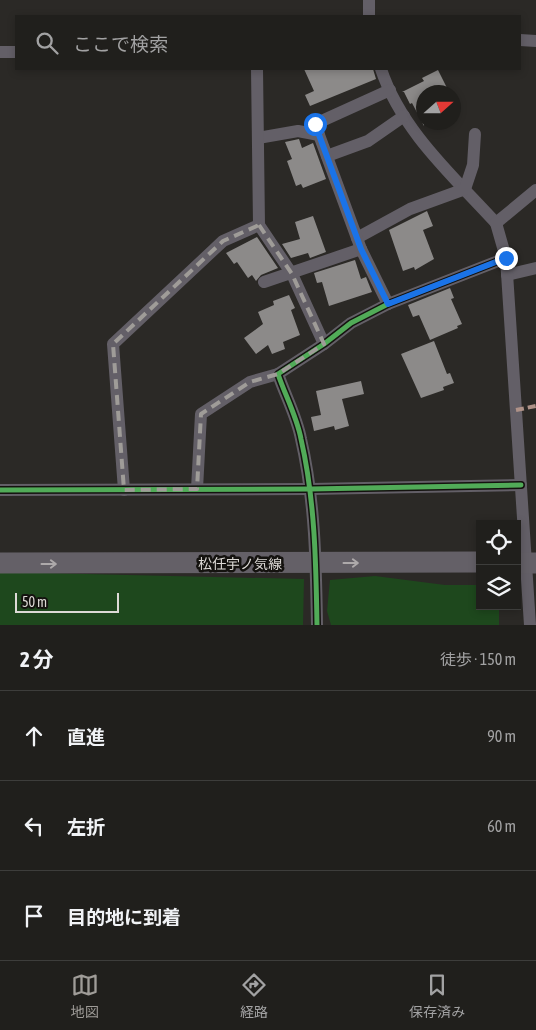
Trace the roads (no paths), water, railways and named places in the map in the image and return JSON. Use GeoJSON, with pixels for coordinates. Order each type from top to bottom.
{"type":"FeatureCollection","features":[{"type":"Feature","properties":{"kind":"main road","name":"松任宇ノ気線"},"geometry":{"type":"LineString","coordinates":[[0,564],[476,562]]}},
{"type":"Feature","properties":{"kind":"street"},"geometry":{"type":"LineString","coordinates":[[368,0],[369,15]]}},
{"type":"Feature","properties":{"kind":"street"},"geometry":{"type":"LineString","coordinates":[[521,40],[536,41]]}},
{"type":"Feature","properties":{"kind":"street"},"geometry":{"type":"LineString","coordinates":[[0,52],[15,52]]}},
{"type":"Feature","properties":{"kind":"street"},"geometry":{"type":"LineString","coordinates":[[257,70],[259,225],[292,274],[324,344]]}},
{"type":"Feature","properties":{"kind":"street"},"geometry":{"type":"LineString","coordinates":[[381,70],[404,116],[428,149],[496,222],[506,258],[530,625]]}},
{"type":"Feature","properties":{"kind":"street"},"geometry":{"type":"LineString","coordinates":[[388,304],[359,244],[315,124],[390,90]]}},
{"type":"Feature","properties":{"kind":"street"},"geometry":{"type":"LineString","coordinates":[[327,156],[368,141],[404,116]]}},
{"type":"Feature","properties":{"kind":"street"},"geometry":{"type":"LineString","coordinates":[[258,138],[298,131],[320,135]]}},
{"type":"Feature","properties":{"kind":"street"},"geometry":{"type":"LineString","coordinates":[[465,189],[473,165],[475,134]]}},
{"type":"Feature","properties":{"kind":"street"},"geometry":{"type":"LineString","coordinates":[[264,282],[292,274],[359,244],[410,209],[465,189]]}},
{"type":"Feature","properties":{"kind":"street"},"geometry":{"type":"LineString","coordinates":[[496,222],[536,190]]}},
{"type":"Feature","properties":{"kind":"street"},"geometry":{"type":"LineString","coordinates":[[124,490],[113,344],[223,241],[259,225]]}},
{"type":"Feature","properties":{"kind":"street"},"geometry":{"type":"LineString","coordinates":[[197,490],[201,414],[250,382],[278,374],[324,344],[351,323],[388,304],[506,258]]}},
{"type":"Feature","properties":{"kind":"street"},"geometry":{"type":"LineString","coordinates":[[507,275],[536,268]]}},
{"type":"Feature","properties":{"kind":"street"},"geometry":{"type":"LineString","coordinates":[[278,374],[301,437],[311,489],[316,564],[317,625]]}},
{"type":"Feature","properties":{"kind":"street"},"geometry":{"type":"LineString","coordinates":[[0,490],[311,489],[521,485]]}},
{"type":"Feature","properties":{"kind":"street"},"geometry":{"type":"LineString","coordinates":[[523,525],[536,531]]}}]}
